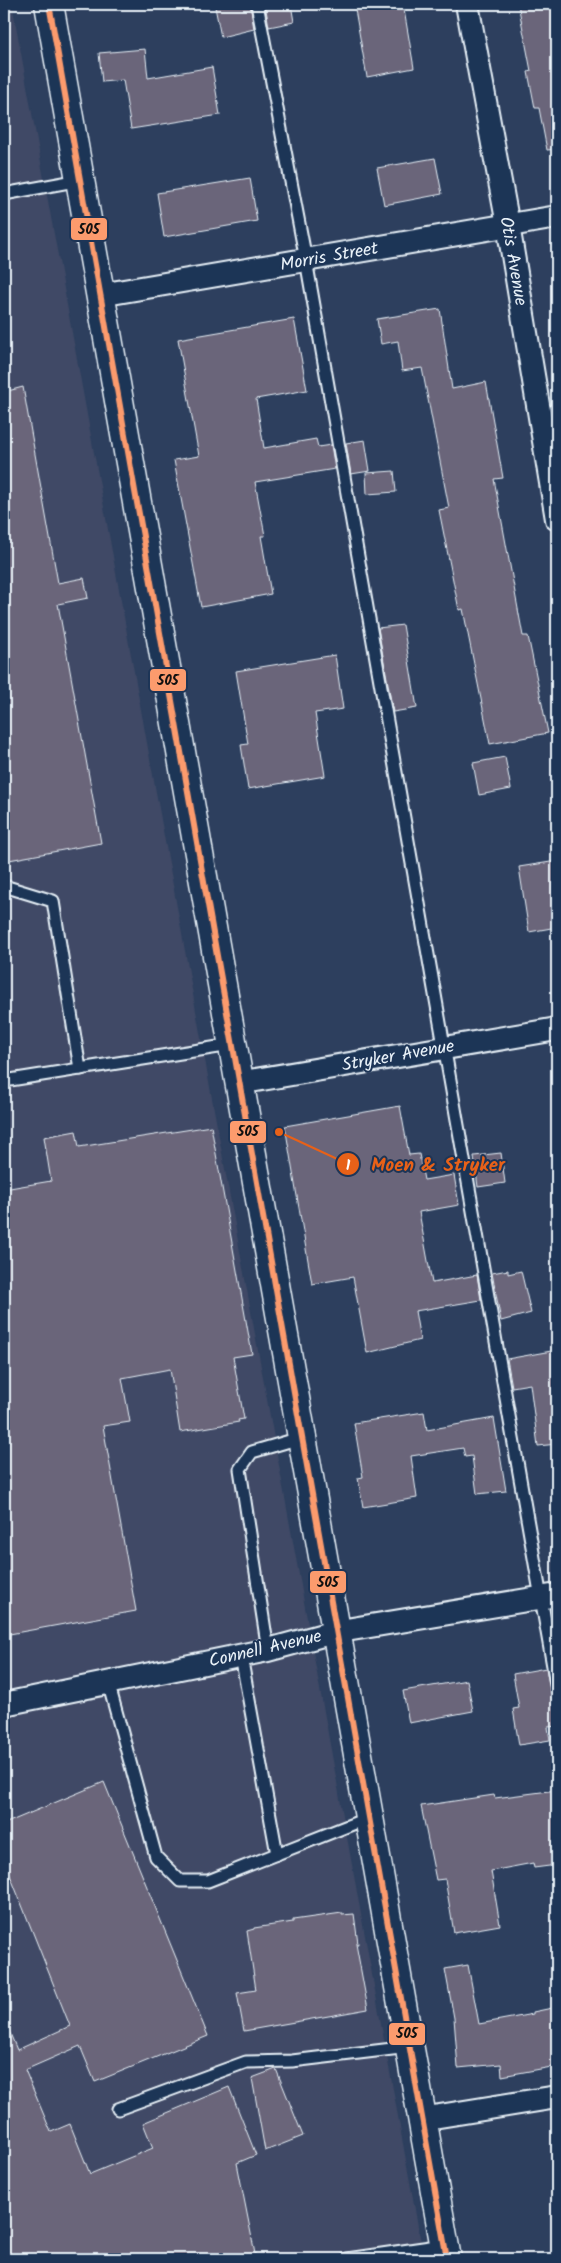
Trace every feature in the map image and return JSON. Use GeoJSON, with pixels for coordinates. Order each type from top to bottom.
{"type":"FeatureCollection","features":[{"type":"Feature","properties":{"kind":"street"},"geometry":{"type":"LineString","coordinates":[[48,4],[445,2252]]}},
{"type":"Feature","properties":{"kind":"street","name":"Otis Avenue"},"geometry":{"type":"LineString","coordinates":[[467,4],[508,225],[557,519]]}},
{"type":"Feature","properties":{"kind":"street","name":"Morris Street"},"geometry":{"type":"LineString","coordinates":[[100,295],[557,217]]}},
{"type":"Feature","properties":{"kind":"street","name":"Stryker Avenue"},"geometry":{"type":"LineString","coordinates":[[238,1082],[557,1029]]}},
{"type":"Feature","properties":{"kind":"street","name":"Connell Avenue"},"geometry":{"type":"LineString","coordinates":[[4,1704],[241,1656],[334,1632],[549,1596]]}},
{"type":"Feature","properties":{"kind":"street"},"geometry":{"type":"LineString","coordinates":[[421,2118],[557,2097]]}},
{"type":"Feature","properties":{"kind":"lane"},"geometry":{"type":"LineString","coordinates":[[257,4],[306,260],[445,1047],[549,1596],[557,1689]]}},
{"type":"Feature","properties":{"kind":"lane"},"geometry":{"type":"LineString","coordinates":[[4,194],[80,180]]}},
{"type":"Feature","properties":{"kind":"lane"},"geometry":{"type":"LineString","coordinates":[[4,886],[53,901],[80,1069]]}},
{"type":"Feature","properties":{"kind":"lane"},"geometry":{"type":"LineString","coordinates":[[4,1081],[231,1045]]}},
{"type":"Feature","properties":{"kind":"lane"},"geometry":{"type":"LineString","coordinates":[[268,1650],[240,1469],[252,1452],[300,1438]]}},
{"type":"Feature","properties":{"kind":"lane"},"geometry":{"type":"LineString","coordinates":[[241,1656],[277,1854]]}},
{"type":"Feature","properties":{"kind":"lane"},"geometry":{"type":"LineString","coordinates":[[108,1682],[156,1857],[180,1881],[208,1881],[368,1818]]}},
{"type":"Feature","properties":{"kind":"lane"},"geometry":{"type":"LineString","coordinates":[[118,2109],[246,2062],[292,2061],[409,2047]]}},
{"type":"Feature","properties":{"kind":"lane"},"geometry":{"type":"LineString","coordinates":[[347,2259],[445,2252]]}},
{"type":"Feature","properties":{"kind":"shaded area"},"geometry":{"type":"Polygon","coordinates":[[[4,4],[12,4],[424,2259],[4,2259],[4,4]]]}},
{"type":"Feature","properties":{"kind":"building"},"geometry":{"type":"Polygon","coordinates":[[[250,4],[254,29],[221,37],[215,7],[250,4]]]}},
{"type":"Feature","properties":{"kind":"building"},"geometry":{"type":"Polygon","coordinates":[[[265,4],[291,4],[294,22],[269,27],[265,4]]]}},
{"type":"Feature","properties":{"kind":"building"},"geometry":{"type":"Polygon","coordinates":[[[354,4],[403,4],[414,68],[367,77],[354,4]]]}},
{"type":"Feature","properties":{"kind":"building"},"geometry":{"type":"Polygon","coordinates":[[[518,4],[557,4],[557,149],[547,150],[539,108],[535,108],[528,72],[531,71],[518,4]]]}},
{"type":"Feature","properties":{"kind":"building"},"geometry":{"type":"Polygon","coordinates":[[[145,49],[148,78],[212,67],[220,115],[131,129],[123,80],[102,82],[99,53],[145,49]]]}},
{"type":"Feature","properties":{"kind":"building"},"geometry":{"type":"Polygon","coordinates":[[[435,158],[442,194],[384,205],[377,168],[435,158]]]}},
{"type":"Feature","properties":{"kind":"building"},"geometry":{"type":"Polygon","coordinates":[[[250,178],[257,221],[164,237],[157,193],[250,178]]]}},
{"type":"Feature","properties":{"kind":"building"},"geometry":{"type":"Polygon","coordinates":[[[440,309],[452,389],[486,382],[503,478],[494,479],[523,636],[528,636],[548,733],[490,744],[463,609],[459,610],[439,510],[449,508],[422,368],[402,371],[398,341],[381,344],[377,319],[440,309]]]}},
{"type":"Feature","properties":{"kind":"building"},"geometry":{"type":"Polygon","coordinates":[[[294,319],[307,390],[256,399],[264,448],[316,439],[318,447],[331,445],[335,469],[255,482],[265,536],[261,536],[271,594],[201,607],[174,460],[199,456],[178,339],[294,319]]]}},
{"type":"Feature","properties":{"kind":"building"},"geometry":{"type":"Polygon","coordinates":[[[23,387],[58,583],[84,578],[88,598],[58,604],[101,843],[9,860],[4,832],[4,392],[23,387]]]}},
{"type":"Feature","properties":{"kind":"building"},"geometry":{"type":"Polygon","coordinates":[[[365,440],[370,471],[351,474],[346,443],[365,440]]]}},
{"type":"Feature","properties":{"kind":"building"},"geometry":{"type":"Polygon","coordinates":[[[394,471],[396,492],[367,494],[366,473],[394,471]]]}},
{"type":"Feature","properties":{"kind":"building"},"geometry":{"type":"Polygon","coordinates":[[[403,625],[417,708],[393,712],[378,628],[403,625]]]}},
{"type":"Feature","properties":{"kind":"building"},"geometry":{"type":"Polygon","coordinates":[[[335,655],[343,709],[315,713],[325,776],[248,789],[241,745],[248,744],[236,671],[335,655]]]}},
{"type":"Feature","properties":{"kind":"building"},"geometry":{"type":"Polygon","coordinates":[[[505,757],[511,789],[479,795],[473,763],[505,757]]]}},
{"type":"Feature","properties":{"kind":"building"},"geometry":{"type":"Polygon","coordinates":[[[557,861],[557,927],[529,932],[519,867],[557,861]]]}},
{"type":"Feature","properties":{"kind":"building"},"geometry":{"type":"Polygon","coordinates":[[[400,1106],[409,1155],[419,1154],[424,1180],[454,1175],[459,1205],[419,1212],[432,1283],[477,1275],[481,1300],[415,1311],[420,1340],[367,1353],[353,1277],[312,1284],[285,1126],[400,1106]]]}},
{"type":"Feature","properties":{"kind":"building"},"geometry":{"type":"Polygon","coordinates":[[[211,1126],[252,1354],[233,1357],[244,1419],[238,1420],[239,1422],[180,1432],[170,1369],[122,1378],[130,1422],[103,1426],[136,1611],[4,1635],[4,1189],[51,1181],[44,1137],[76,1131],[79,1147],[211,1126]]]}},
{"type":"Feature","properties":{"kind":"building"},"geometry":{"type":"Polygon","coordinates":[[[501,1153],[505,1183],[478,1187],[474,1156],[501,1153]]]}},
{"type":"Feature","properties":{"kind":"building"},"geometry":{"type":"Polygon","coordinates":[[[508,1270],[508,1274],[521,1271],[531,1313],[501,1321],[492,1273],[508,1270]]]}},
{"type":"Feature","properties":{"kind":"building"},"geometry":{"type":"Polygon","coordinates":[[[557,1350],[557,1444],[538,1446],[530,1384],[512,1387],[507,1359],[557,1350]]]}},
{"type":"Feature","properties":{"kind":"building"},"geometry":{"type":"Polygon","coordinates":[[[424,1412],[427,1430],[494,1418],[506,1491],[477,1494],[472,1456],[465,1457],[463,1448],[411,1456],[417,1498],[363,1507],[358,1478],[363,1477],[354,1423],[424,1412]]]}},
{"type":"Feature","properties":{"kind":"building"},"geometry":{"type":"Polygon","coordinates":[[[546,1668],[550,1691],[557,1696],[557,1726],[548,1727],[550,1740],[519,1745],[513,1709],[519,1708],[513,1674],[546,1668]]]}},
{"type":"Feature","properties":{"kind":"building"},"geometry":{"type":"Polygon","coordinates":[[[467,1680],[473,1711],[409,1723],[403,1691],[467,1680]]]}},
{"type":"Feature","properties":{"kind":"building"},"geometry":{"type":"Polygon","coordinates":[[[104,1782],[208,2036],[95,2082],[80,2046],[25,2070],[51,2132],[70,2124],[90,2174],[153,2148],[143,2123],[229,2087],[256,2155],[237,2163],[256,2259],[4,2259],[4,2019],[17,2050],[70,2026],[4,1860],[4,1824],[104,1782]]]}},
{"type":"Feature","properties":{"kind":"building"},"geometry":{"type":"Polygon","coordinates":[[[557,1790],[557,1865],[534,1868],[533,1863],[491,1871],[500,1925],[454,1933],[445,1879],[436,1880],[421,1806],[494,1795],[495,1798],[557,1790]]]}},
{"type":"Feature","properties":{"kind":"building"},"geometry":{"type":"Polygon","coordinates":[[[342,1913],[342,1915],[354,1914],[358,1944],[356,1944],[368,2009],[244,2031],[237,1993],[256,1990],[247,1931],[254,1928],[293,1922],[293,1920],[342,1913]]]}},
{"type":"Feature","properties":{"kind":"building"},"geometry":{"type":"Polygon","coordinates":[[[468,1965],[479,2024],[533,2014],[533,2012],[557,2007],[557,2066],[502,2076],[501,2064],[458,2068],[454,2018],[445,1969],[468,1965]]]}},
{"type":"Feature","properties":{"kind":"building"},"geometry":{"type":"Polygon","coordinates":[[[276,2069],[303,2136],[265,2151],[252,2078],[276,2069]]]}},
{"type":"Feature","properties":{"kind":"transit line","name":"505"},"geometry":{"type":"LineString","coordinates":[[49,4],[447,2259]]}},
{"type":"Feature","properties":{"kind":"place","name":"Moen & Stryker"},"geometry":{"type":"Point","coordinates":[279,1132]}}]}
